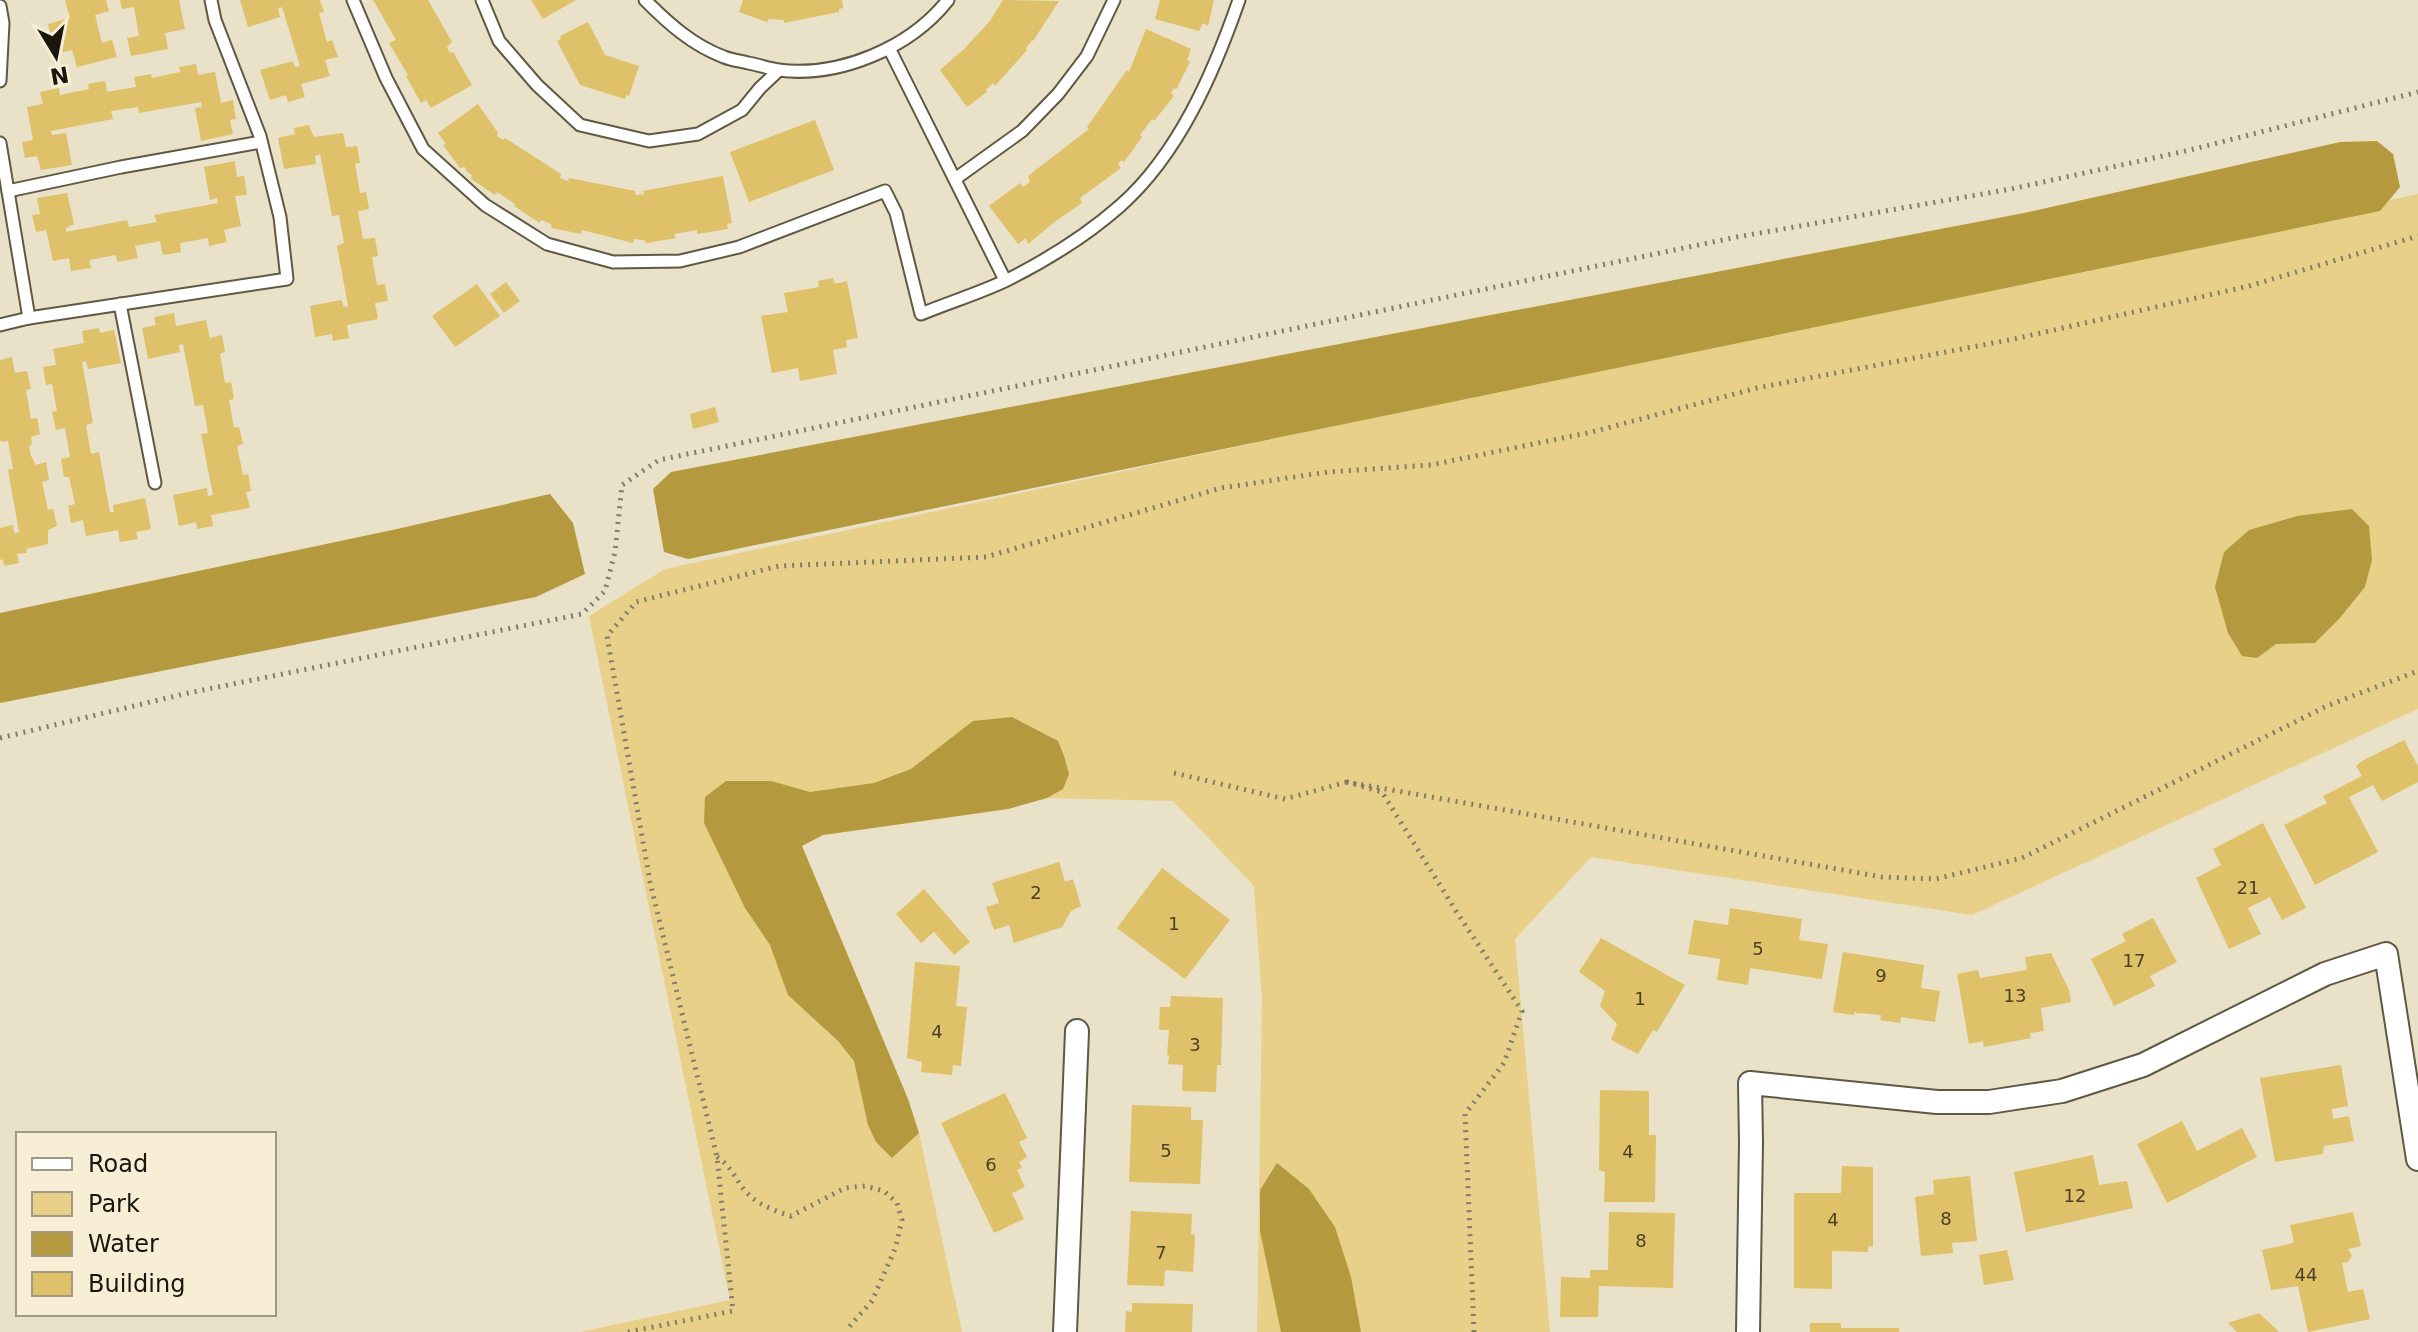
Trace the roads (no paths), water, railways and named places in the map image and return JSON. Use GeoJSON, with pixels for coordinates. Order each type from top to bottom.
{"type":"FeatureCollection","features":[{"type":"Feature","properties":{"kind":"street"},"geometry":{"type":"LineString","coordinates":[[1748,1332],[1750,1083],[1937,1102],[1989,1102],[2062,1091],[2143,1065],[2325,974],[2386,954],[2418,1159]]}},
{"type":"Feature","properties":{"kind":"street"},"geometry":{"type":"LineString","coordinates":[[1065,1332],[1077,1031]]}},
{"type":"Feature","properties":{"kind":"lane"},"geometry":{"type":"LineString","coordinates":[[0,325],[287,279],[280,217],[261,142],[215,20],[211,0]]}},
{"type":"Feature","properties":{"kind":"lane"},"geometry":{"type":"LineString","coordinates":[[353,0],[386,78],[423,149],[485,205],[547,244],[613,262],[680,261],[739,247],[885,191],[896,213],[921,314],[1005,280],[1058,252],[1121,205],[1154,169],[1185,125],[1220,55],[1239,0]]}},
{"type":"Feature","properties":{"kind":"lane"},"geometry":{"type":"LineString","coordinates":[[482,0],[499,41],[537,85],[580,125],[649,141],[698,134],[742,110],[779,70]]}},
{"type":"Feature","properties":{"kind":"lane"},"geometry":{"type":"LineString","coordinates":[[645,0],[674,30],[724,57],[779,70],[817,70],[854,62],[889,48],[937,14],[948,0]]}},
{"type":"Feature","properties":{"kind":"lane"},"geometry":{"type":"LineString","coordinates":[[955,179],[1022,131],[1058,94],[1087,56],[1114,0]]}},
{"type":"Feature","properties":{"kind":"lane"},"geometry":{"type":"LineString","coordinates":[[0,6],[3,23],[0,81]]}},
{"type":"Feature","properties":{"kind":"lane"},"geometry":{"type":"LineString","coordinates":[[889,48],[1005,280]]}},
{"type":"Feature","properties":{"kind":"lane"},"geometry":{"type":"LineString","coordinates":[[8,191],[261,142]]}},
{"type":"Feature","properties":{"kind":"lane"},"geometry":{"type":"LineString","coordinates":[[0,143],[29,318]]}},
{"type":"Feature","properties":{"kind":"lane"},"geometry":{"type":"LineString","coordinates":[[120,304],[155,483]]}},
{"type":"Feature","properties":{"kind":"water"},"geometry":{"type":"Polygon","coordinates":[[[2377,141],[2393,154],[2400,187],[2380,211],[688,559],[664,552],[653,489],[671,472],[2024,213],[2340,142],[2377,141]]]}},
{"type":"Feature","properties":{"kind":"water"},"geometry":{"type":"Polygon","coordinates":[[[550,494],[573,523],[585,574],[536,597],[0,703],[0,613],[550,494]]]}},
{"type":"Feature","properties":{"kind":"water"},"geometry":{"type":"Polygon","coordinates":[[[2352,509],[2369,526],[2372,560],[2365,587],[2315,643],[2276,644],[2257,658],[2242,656],[2228,633],[2215,587],[2224,552],[2249,530],[2297,516],[2352,509]]]}},
{"type":"Feature","properties":{"kind":"water"},"geometry":{"type":"Polygon","coordinates":[[[1012,717],[1058,741],[1069,774],[1063,789],[1047,798],[1008,809],[823,835],[802,846],[908,1099],[919,1133],[892,1158],[876,1142],[868,1125],[854,1061],[838,1041],[788,995],[770,945],[745,908],[704,823],[705,797],[726,781],[771,781],[810,792],[874,783],[911,769],[973,721],[1012,717]]]}},
{"type":"Feature","properties":{"kind":"water"},"geometry":{"type":"Polygon","coordinates":[[[1277,1163],[1309,1189],[1335,1227],[1351,1277],[1361,1332],[1281,1332],[1260,1231],[1260,1190],[1277,1163]]]}}]}
